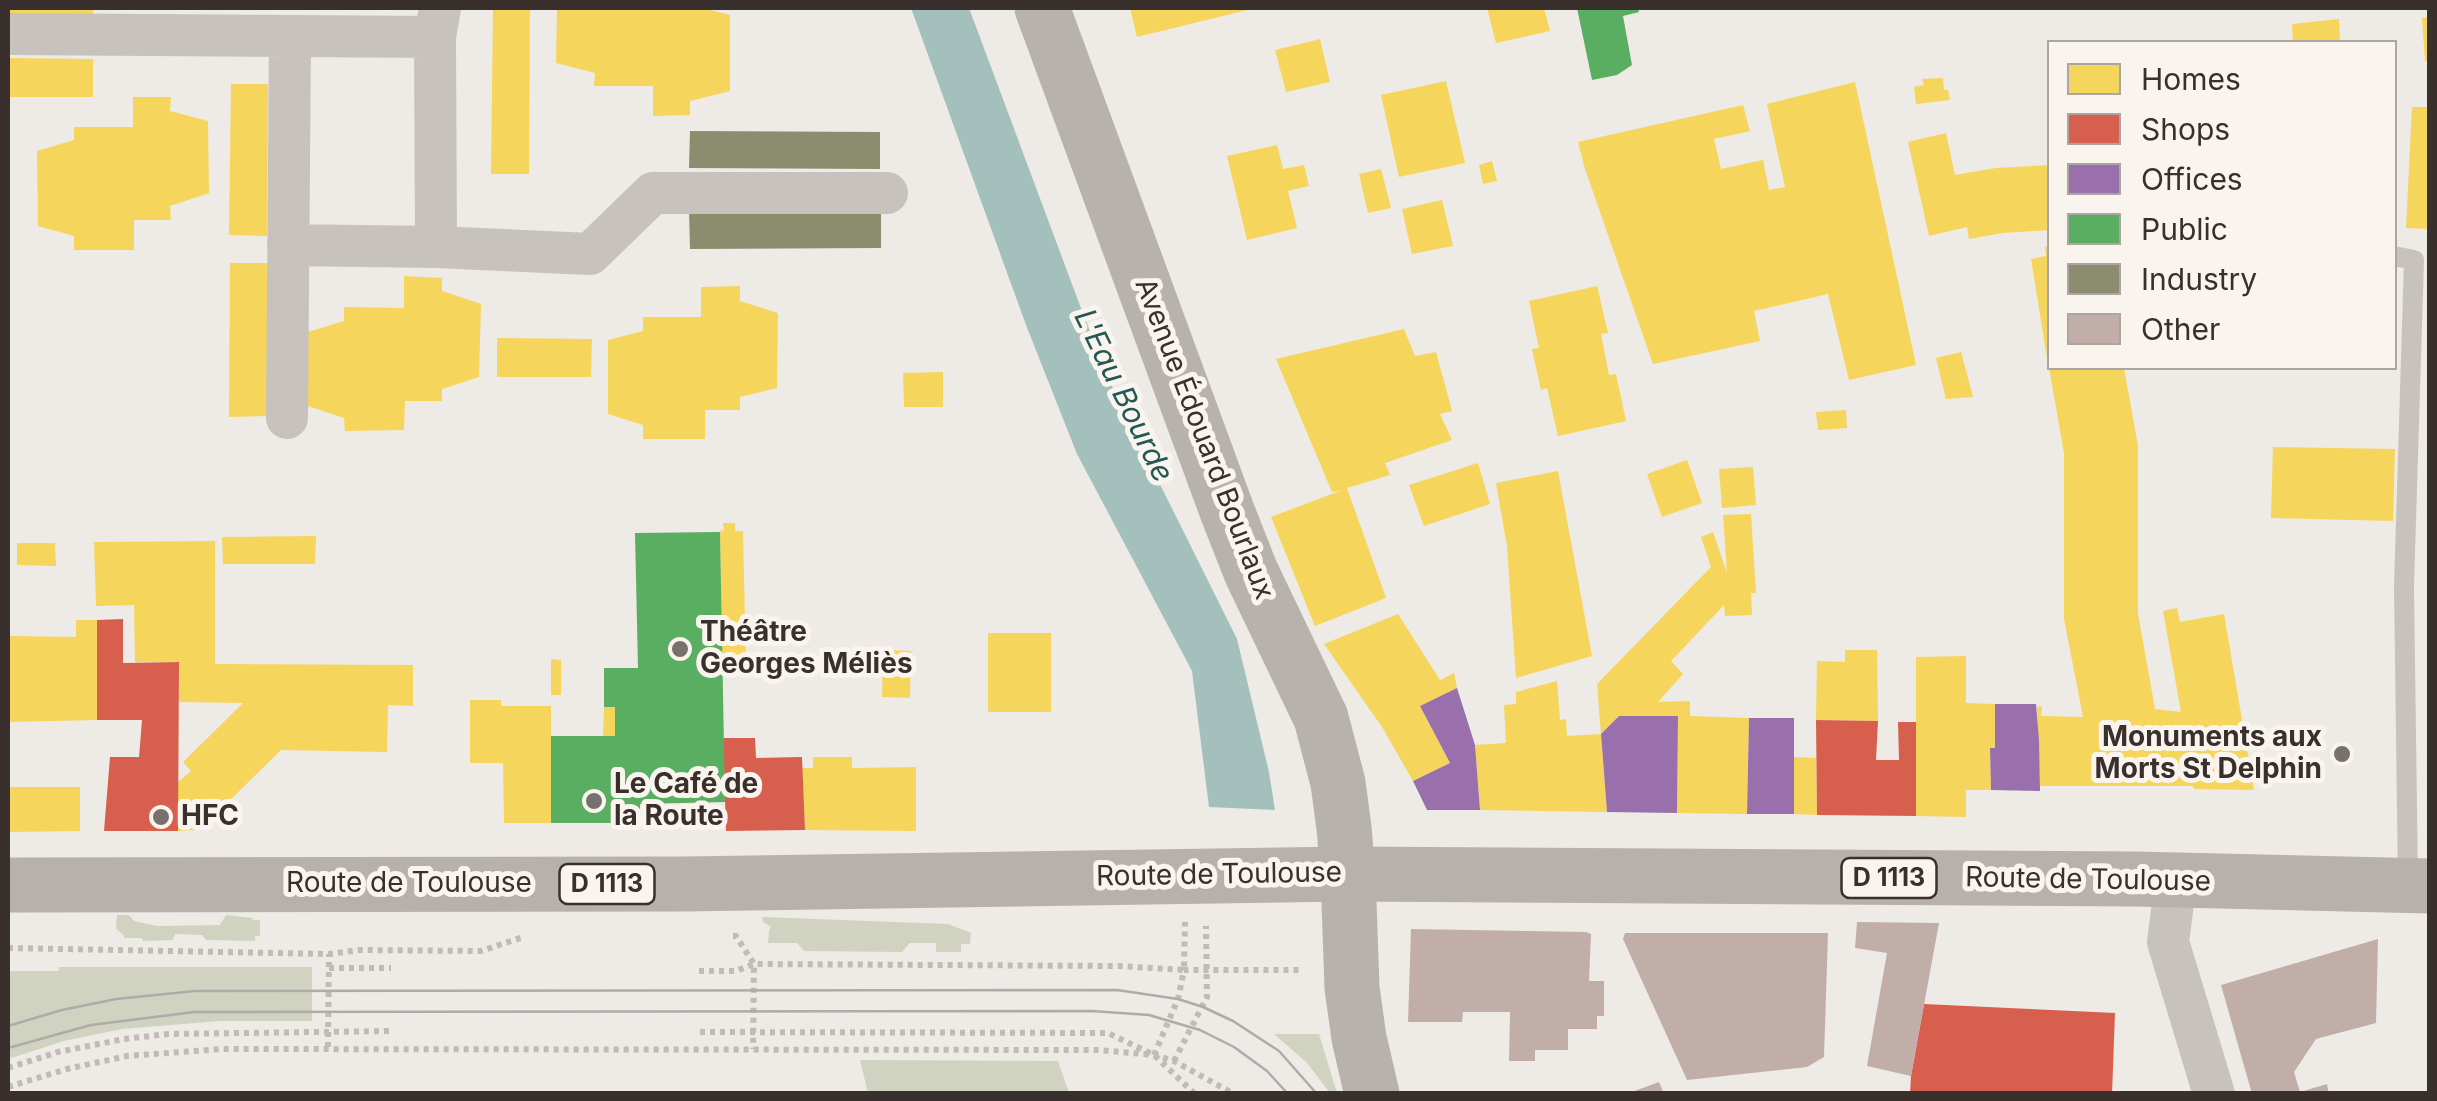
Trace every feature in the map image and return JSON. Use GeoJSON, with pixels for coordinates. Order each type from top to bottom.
{"type":"FeatureCollection","features":[{"type":"Feature","properties":{"kind":"main road","name":"Route de Toulouse"},"geometry":{"type":"LineString","coordinates":[[8,885],[685,884],[1348,874],[2176,880],[2419,886]]}},
{"type":"Feature","properties":{"kind":"street","name":"Avenue Édouard Bourlaux"},"geometry":{"type":"LineString","coordinates":[[1042,8],[1227,512],[1251,572],[1321,718],[1338,783],[1348,874],[1352,988],[1372,1094]]}},
{"type":"Feature","properties":{"kind":"street"},"geometry":{"type":"LineString","coordinates":[[8,34],[290,36],[438,22],[436,247]]}},
{"type":"Feature","properties":{"kind":"street"},"geometry":{"type":"LineString","coordinates":[[288,418],[290,36]]}},
{"type":"Feature","properties":{"kind":"street"},"geometry":{"type":"LineString","coordinates":[[288,245],[590,254],[652,193],[887,193]]}},
{"type":"Feature","properties":{"kind":"street"},"geometry":{"type":"LineString","coordinates":[[2176,880],[2168,942],[2214,1094]]}},
{"type":"Feature","properties":{"kind":"lane"},"geometry":{"type":"LineString","coordinates":[[2397,257],[2414,260],[2404,586],[2419,886]]}},
{"type":"Feature","properties":{"kind":"path"},"geometry":{"type":"LineString","coordinates":[[1174,1061],[1207,996],[1206,874]]}},
{"type":"Feature","properties":{"kind":"path"},"geometry":{"type":"LineString","coordinates":[[8,948],[329,954],[360,950],[481,950],[528,936]]}},
{"type":"Feature","properties":{"kind":"path"},"geometry":{"type":"LineString","coordinates":[[719,936],[736,936],[754,964],[753,1049]]}},
{"type":"Feature","properties":{"kind":"path"},"geometry":{"type":"LineString","coordinates":[[328,1048],[329,954]]}},
{"type":"Feature","properties":{"kind":"path"},"geometry":{"type":"LineString","coordinates":[[700,971],[736,970],[754,964],[1119,966],[1184,970]]}},
{"type":"Feature","properties":{"kind":"path"},"geometry":{"type":"LineString","coordinates":[[329,968],[391,968]]}},
{"type":"Feature","properties":{"kind":"path"},"geometry":{"type":"LineString","coordinates":[[8,1068],[124,1038],[220,1032],[392,1031]]}},
{"type":"Feature","properties":{"kind":"path"},"geometry":{"type":"LineString","coordinates":[[700,1032],[1108,1032],[1174,1061],[1234,1094]]}},
{"type":"Feature","properties":{"kind":"path"},"geometry":{"type":"LineString","coordinates":[[8,1087],[67,1068],[126,1056],[221,1048],[1099,1050],[1154,1055],[1195,1094]]}},
{"type":"Feature","properties":{"kind":"green space"},"geometry":{"type":"Polygon","coordinates":[[[117,915],[129,915],[134,921],[157,926],[220,925],[226,915],[252,918],[260,920],[260,936],[255,936],[255,941],[206,940],[202,935],[175,934],[173,940],[143,941],[124,938],[116,929],[117,915]]]}},
{"type":"Feature","properties":{"kind":"green space"},"geometry":{"type":"Polygon","coordinates":[[[762,917],[948,924],[971,933],[970,944],[961,944],[961,952],[936,952],[936,943],[910,943],[902,952],[804,951],[797,943],[768,943],[771,927],[762,917]]]}},
{"type":"Feature","properties":{"kind":"green space"},"geometry":{"type":"Polygon","coordinates":[[[59,967],[312,967],[312,1021],[220,1021],[122,1029],[64,1041],[8,1059],[8,971],[59,971],[59,967]]]}},
{"type":"Feature","properties":{"kind":"green space"},"geometry":{"type":"Polygon","coordinates":[[[1274,1034],[1319,1034],[1337,1093],[1330,1093],[1307,1063],[1274,1034]]]}},
{"type":"Feature","properties":{"kind":"green space"},"geometry":{"type":"Polygon","coordinates":[[[860,1060],[1058,1061],[1069,1093],[868,1093],[860,1060]]]}},
{"type":"Feature","properties":{"kind":"water"},"geometry":{"type":"Polygon","coordinates":[[[911,8],[969,8],[1115,394],[1237,639],[1275,810],[1209,807],[1192,671],[1077,454],[911,8]]]}},
{"type":"Feature","properties":{"kind":"building: Homes"},"geometry":{"type":"Polygon","coordinates":[[[8,8],[93,8],[93,19],[8,20],[8,8]]]}},
{"type":"Feature","properties":{"kind":"building: Homes"},"geometry":{"type":"Polygon","coordinates":[[[493,8],[530,8],[529,174],[491,174],[493,8]]]}},
{"type":"Feature","properties":{"kind":"building: Homes"},"geometry":{"type":"Polygon","coordinates":[[[557,8],[702,8],[730,15],[730,91],[690,101],[690,115],[653,116],[653,86],[594,86],[595,73],[556,63],[557,8]]]}},
{"type":"Feature","properties":{"kind":"building: Homes"},"geometry":{"type":"Polygon","coordinates":[[[1130,8],[1251,8],[1251,9],[1137,37],[1130,8]]]}},
{"type":"Feature","properties":{"kind":"building: Homes"},"geometry":{"type":"Polygon","coordinates":[[[1487,8],[1544,8],[1550,31],[1496,43],[1487,8]]]}},
{"type":"Feature","properties":{"kind":"building: Homes"},"geometry":{"type":"Polygon","coordinates":[[[2430,17],[2430,61],[2425,61],[2422,18],[2430,17]]]}},
{"type":"Feature","properties":{"kind":"building: Homes"},"geometry":{"type":"Polygon","coordinates":[[[2339,19],[2340,40],[2293,40],[2292,24],[2339,19]]]}},
{"type":"Feature","properties":{"kind":"building: Homes"},"geometry":{"type":"Polygon","coordinates":[[[1320,39],[1330,82],[1286,92],[1275,50],[1320,39]]]}},
{"type":"Feature","properties":{"kind":"building: Homes"},"geometry":{"type":"Polygon","coordinates":[[[8,58],[93,59],[93,97],[8,97],[8,58]]]}},
{"type":"Feature","properties":{"kind":"building: Homes"},"geometry":{"type":"Polygon","coordinates":[[[1943,78],[1950,100],[1916,104],[1914,87],[1924,85],[1922,79],[1943,78]]]}},
{"type":"Feature","properties":{"kind":"building: Homes"},"geometry":{"type":"Polygon","coordinates":[[[1446,81],[1465,163],[1399,177],[1381,95],[1446,81]]]}},
{"type":"Feature","properties":{"kind":"building: Homes"},"geometry":{"type":"Polygon","coordinates":[[[1855,82],[1916,365],[1849,380],[1828,294],[1754,311],[1760,341],[1653,364],[1578,142],[1743,105],[1750,131],[1714,139],[1721,169],[1763,160],[1769,190],[1785,187],[1767,104],[1855,82]]]}},
{"type":"Feature","properties":{"kind":"building: Homes"},"geometry":{"type":"Polygon","coordinates":[[[231,84],[268,84],[267,236],[229,235],[231,84]]]}},
{"type":"Feature","properties":{"kind":"building: Homes"},"geometry":{"type":"Polygon","coordinates":[[[133,97],[171,97],[170,111],[208,121],[209,193],[170,206],[171,220],[134,220],[134,250],[74,250],[74,236],[38,226],[37,151],[74,140],[74,127],[133,127],[133,97]]]}},
{"type":"Feature","properties":{"kind":"building: Homes"},"geometry":{"type":"Polygon","coordinates":[[[2412,107],[2430,107],[2430,229],[2406,228],[2412,107]]]}},
{"type":"Feature","properties":{"kind":"building: Homes"},"geometry":{"type":"Polygon","coordinates":[[[1946,133],[1955,175],[2047,165],[2047,230],[1969,239],[1967,227],[1929,236],[1908,142],[1946,133]]]}},
{"type":"Feature","properties":{"kind":"building: Homes"},"geometry":{"type":"Polygon","coordinates":[[[1277,145],[1283,169],[1304,165],[1309,186],[1288,191],[1297,228],[1247,240],[1227,156],[1277,145]]]}},
{"type":"Feature","properties":{"kind":"building: Homes"},"geometry":{"type":"Polygon","coordinates":[[[1492,161],[1497,181],[1483,184],[1479,165],[1492,161]]]}},
{"type":"Feature","properties":{"kind":"building: Homes"},"geometry":{"type":"Polygon","coordinates":[[[1381,169],[1391,208],[1368,213],[1359,174],[1381,169]]]}},
{"type":"Feature","properties":{"kind":"building: Homes"},"geometry":{"type":"Polygon","coordinates":[[[1442,200],[1453,246],[1412,254],[1402,209],[1442,200]]]}},
{"type":"Feature","properties":{"kind":"building: Homes"},"geometry":{"type":"Polygon","coordinates":[[[2047,247],[2047,358],[2031,259],[2046,256],[2047,247]]]}},
{"type":"Feature","properties":{"kind":"building: Homes"},"geometry":{"type":"Polygon","coordinates":[[[230,263],[268,263],[267,416],[229,417],[230,263]]]}},
{"type":"Feature","properties":{"kind":"building: Homes"},"geometry":{"type":"Polygon","coordinates":[[[404,276],[442,278],[442,291],[481,304],[479,377],[442,389],[442,401],[405,401],[404,430],[345,431],[344,418],[308,406],[308,332],[344,321],[344,307],[404,308],[404,276]]]}},
{"type":"Feature","properties":{"kind":"building: Homes"},"geometry":{"type":"Polygon","coordinates":[[[740,286],[740,301],[778,313],[777,388],[740,397],[740,410],[705,410],[705,439],[643,439],[643,425],[608,414],[608,340],[643,331],[643,317],[701,317],[701,287],[740,286]]]}},
{"type":"Feature","properties":{"kind":"building: Homes"},"geometry":{"type":"Polygon","coordinates":[[[1597,286],[1608,333],[1601,334],[1609,375],[1616,374],[1626,421],[1558,436],[1547,388],[1541,390],[1532,349],[1539,348],[1529,301],[1597,286]]]}},
{"type":"Feature","properties":{"kind":"building: Homes"},"geometry":{"type":"Polygon","coordinates":[[[1404,329],[1415,356],[1436,352],[1452,411],[1440,414],[1452,440],[1385,463],[1390,475],[1347,488],[1386,598],[1315,626],[1271,517],[1342,490],[1332,492],[1276,359],[1404,329]]]}},
{"type":"Feature","properties":{"kind":"building: Homes"},"geometry":{"type":"Polygon","coordinates":[[[497,338],[592,339],[591,377],[497,377],[497,338]]]}},
{"type":"Feature","properties":{"kind":"building: Homes"},"geometry":{"type":"Polygon","coordinates":[[[1961,352],[1973,397],[1946,399],[1936,358],[1961,352]]]}},
{"type":"Feature","properties":{"kind":"building: Homes"},"geometry":{"type":"Polygon","coordinates":[[[2049,370],[2124,370],[2138,446],[2138,614],[2155,709],[2181,712],[2163,611],[2177,608],[2180,622],[2224,614],[2254,790],[2040,786],[2037,707],[2042,706],[2041,716],[2083,717],[2064,619],[2064,453],[2049,370]]]}},
{"type":"Feature","properties":{"kind":"building: Homes"},"geometry":{"type":"Polygon","coordinates":[[[943,372],[943,407],[904,407],[903,373],[943,372]]]}},
{"type":"Feature","properties":{"kind":"building: Homes"},"geometry":{"type":"Polygon","coordinates":[[[1846,410],[1847,428],[1818,430],[1816,412],[1846,410]]]}},
{"type":"Feature","properties":{"kind":"building: Homes"},"geometry":{"type":"Polygon","coordinates":[[[2273,447],[2395,449],[2393,521],[2271,518],[2273,447]]]}},
{"type":"Feature","properties":{"kind":"building: Homes"},"geometry":{"type":"Polygon","coordinates":[[[1687,460],[1702,503],[1662,517],[1647,474],[1687,460]]]}},
{"type":"Feature","properties":{"kind":"building: Homes"},"geometry":{"type":"Polygon","coordinates":[[[1478,463],[1490,504],[1424,526],[1409,485],[1478,463]]]}},
{"type":"Feature","properties":{"kind":"building: Homes"},"geometry":{"type":"Polygon","coordinates":[[[1753,467],[1756,505],[1722,508],[1719,469],[1753,467]]]}},
{"type":"Feature","properties":{"kind":"building: Homes"},"geometry":{"type":"Polygon","coordinates":[[[1558,471],[1592,656],[1516,678],[1507,546],[1496,483],[1558,471]]]}},
{"type":"Feature","properties":{"kind":"building: Homes"},"geometry":{"type":"Polygon","coordinates":[[[1751,514],[1756,593],[1751,593],[1752,615],[1725,616],[1724,605],[1671,661],[1683,674],[1658,702],[1690,701],[1690,716],[1749,718],[1747,814],[1677,813],[1678,716],[1619,716],[1601,734],[1597,684],[1711,567],[1701,537],[1713,532],[1727,573],[1723,515],[1751,514]]]}},
{"type":"Feature","properties":{"kind":"building: Homes"},"geometry":{"type":"Polygon","coordinates":[[[723,523],[735,523],[735,531],[743,531],[746,668],[722,669],[723,523]]]}},
{"type":"Feature","properties":{"kind":"building: Homes"},"geometry":{"type":"Polygon","coordinates":[[[316,536],[315,564],[223,564],[222,537],[316,536]]]}},
{"type":"Feature","properties":{"kind":"building: Homes"},"geometry":{"type":"Polygon","coordinates":[[[215,541],[215,664],[413,665],[413,706],[388,705],[387,752],[281,750],[208,822],[195,830],[178,831],[178,782],[191,771],[183,762],[243,703],[179,702],[179,662],[135,662],[134,605],[96,606],[94,542],[215,541]]]}},
{"type":"Feature","properties":{"kind":"building: Homes"},"geometry":{"type":"Polygon","coordinates":[[[17,543],[55,543],[56,566],[17,565],[17,543]]]}},
{"type":"Feature","properties":{"kind":"building: Homes"},"geometry":{"type":"Polygon","coordinates":[[[1398,614],[1440,680],[1454,673],[1457,688],[1420,706],[1450,763],[1413,781],[1382,727],[1324,644],[1398,614]]]}},
{"type":"Feature","properties":{"kind":"building: Homes"},"geometry":{"type":"Polygon","coordinates":[[[76,620],[97,620],[97,720],[8,722],[8,636],[76,637],[76,620]]]}},
{"type":"Feature","properties":{"kind":"building: Homes"},"geometry":{"type":"Polygon","coordinates":[[[988,633],[1051,633],[1051,712],[988,712],[988,633]]]}},
{"type":"Feature","properties":{"kind":"building: Homes"},"geometry":{"type":"Polygon","coordinates":[[[883,650],[911,651],[910,698],[882,697],[883,650]]]}},
{"type":"Feature","properties":{"kind":"building: Homes"},"geometry":{"type":"Polygon","coordinates":[[[1845,650],[1877,650],[1878,721],[1816,720],[1817,661],[1845,662],[1845,650]]]}},
{"type":"Feature","properties":{"kind":"building: Homes"},"geometry":{"type":"Polygon","coordinates":[[[1966,656],[1966,703],[1995,704],[1991,790],[1966,790],[1966,817],[1916,816],[1916,657],[1966,656]]]}},
{"type":"Feature","properties":{"kind":"building: Homes"},"geometry":{"type":"Polygon","coordinates":[[[551,659],[561,660],[561,695],[551,695],[551,659]]]}},
{"type":"Feature","properties":{"kind":"building: Homes"},"geometry":{"type":"Polygon","coordinates":[[[1557,681],[1560,720],[1566,719],[1567,736],[1601,734],[1607,812],[1480,810],[1475,745],[1506,743],[1504,705],[1516,704],[1516,692],[1557,681]]]}},
{"type":"Feature","properties":{"kind":"building: Homes"},"geometry":{"type":"Polygon","coordinates":[[[470,700],[501,700],[501,706],[551,706],[551,823],[504,823],[503,763],[470,763],[470,700]]]}},
{"type":"Feature","properties":{"kind":"building: Homes"},"geometry":{"type":"Polygon","coordinates":[[[604,707],[615,707],[615,736],[603,736],[604,707]]]}},
{"type":"Feature","properties":{"kind":"building: Homes"},"geometry":{"type":"Polygon","coordinates":[[[813,757],[852,757],[852,768],[916,767],[916,831],[805,830],[802,768],[813,768],[813,757]]]}},
{"type":"Feature","properties":{"kind":"building: Homes"},"geometry":{"type":"Polygon","coordinates":[[[1794,757],[1816,758],[1817,815],[1794,814],[1794,757]]]}},
{"type":"Feature","properties":{"kind":"building: Homes"},"geometry":{"type":"Polygon","coordinates":[[[8,787],[80,787],[80,831],[8,832],[8,787]]]}},
{"type":"Feature","properties":{"kind":"building: Shops"},"geometry":{"type":"Polygon","coordinates":[[[123,619],[123,663],[179,662],[178,831],[104,831],[110,757],[139,757],[142,720],[97,720],[97,620],[123,619]]]}},
{"type":"Feature","properties":{"kind":"building: Shops"},"geometry":{"type":"Polygon","coordinates":[[[1816,720],[1878,721],[1876,760],[1899,760],[1898,722],[1916,722],[1916,816],[1817,815],[1816,720]]]}},
{"type":"Feature","properties":{"kind":"building: Shops"},"geometry":{"type":"Polygon","coordinates":[[[723,738],[755,738],[756,758],[802,757],[805,830],[726,831],[723,738]]]}},
{"type":"Feature","properties":{"kind":"building: Shops"},"geometry":{"type":"Polygon","coordinates":[[[1924,1004],[2115,1013],[2112,1094],[1910,1094],[1924,1004]]]}},
{"type":"Feature","properties":{"kind":"building: Offices"},"geometry":{"type":"Polygon","coordinates":[[[1457,688],[1475,745],[1480,810],[1427,810],[1413,781],[1450,763],[1420,706],[1457,688]]]}},
{"type":"Feature","properties":{"kind":"building: Offices"},"geometry":{"type":"Polygon","coordinates":[[[1995,704],[2036,704],[2040,791],[1991,790],[1995,704]]]}},
{"type":"Feature","properties":{"kind":"building: Offices"},"geometry":{"type":"Polygon","coordinates":[[[1619,716],[1678,716],[1677,813],[1607,812],[1601,734],[1619,716]]]}},
{"type":"Feature","properties":{"kind":"building: Offices"},"geometry":{"type":"Polygon","coordinates":[[[1749,718],[1794,718],[1794,814],[1747,814],[1749,718]]]}},
{"type":"Feature","properties":{"kind":"building: Public"},"geometry":{"type":"Polygon","coordinates":[[[1577,8],[1638,8],[1639,12],[1623,16],[1632,65],[1617,75],[1592,80],[1577,8]]]}},
{"type":"Feature","properties":{"kind":"building: Public","name":"Théâtre Georges Méliès"},"geometry":{"type":"Polygon","coordinates":[[[720,532],[725,802],[640,804],[640,823],[551,823],[551,736],[615,736],[615,707],[604,707],[604,668],[638,668],[635,533],[720,532]]]}},
{"type":"Feature","properties":{"kind":"building: Industry"},"geometry":{"type":"Polygon","coordinates":[[[690,131],[880,132],[880,169],[689,168],[690,131]]]}},
{"type":"Feature","properties":{"kind":"building: Industry"},"geometry":{"type":"Polygon","coordinates":[[[689,210],[881,211],[881,248],[690,249],[689,210]]]}},
{"type":"Feature","properties":{"kind":"building: Other"},"geometry":{"type":"Polygon","coordinates":[[[1857,922],[1939,923],[1911,1076],[1867,1066],[1887,953],[1855,948],[1857,922]]]}},
{"type":"Feature","properties":{"kind":"building: Other"},"geometry":{"type":"Polygon","coordinates":[[[1411,929],[1591,934],[1589,981],[1604,981],[1604,1016],[1597,1016],[1597,1029],[1568,1029],[1568,1050],[1535,1050],[1535,1061],[1509,1061],[1510,1012],[1463,1012],[1462,1022],[1408,1022],[1411,929]]]}},
{"type":"Feature","properties":{"kind":"building: Other"},"geometry":{"type":"Polygon","coordinates":[[[1625,933],[1828,933],[1824,1057],[1807,1067],[1687,1080],[1623,939],[1625,933]]]}},
{"type":"Feature","properties":{"kind":"building: Other"},"geometry":{"type":"Polygon","coordinates":[[[2378,939],[2376,1023],[2316,1039],[2294,1072],[2300,1092],[2327,1084],[2329,1094],[2252,1094],[2221,985],[2378,939]]]}},
{"type":"Feature","properties":{"kind":"building: Other"},"geometry":{"type":"Polygon","coordinates":[[[1659,1082],[1664,1094],[1629,1094],[1629,1093],[1659,1082]]]}},
{"type":"Feature","properties":{"kind":"tram line"},"geometry":{"type":"LineString","coordinates":[[8,1026],[116,999],[195,991],[1117,990],[1178,999],[1233,1021],[1279,1051],[1317,1094]]}},
{"type":"Feature","properties":{"kind":"tram line"},"geometry":{"type":"LineString","coordinates":[[8,1048],[91,1025],[194,1012],[1092,1011],[1149,1015],[1200,1030],[1234,1047],[1267,1071],[1288,1094]]}},
{"type":"Feature","properties":{"kind":"place","name":"Théâtre Georges Méliès"},"geometry":{"type":"Point","coordinates":[680,649]}},
{"type":"Feature","properties":{"kind":"place","name":"Monuments aux Morts St Delphin"},"geometry":{"type":"Point","coordinates":[2342,754]}},
{"type":"Feature","properties":{"kind":"place","name":"Le Café de la Route"},"geometry":{"type":"Point","coordinates":[594,801]}},
{"type":"Feature","properties":{"kind":"place","name":"HFC"},"geometry":{"type":"Point","coordinates":[161,817]}},
{"type":"Feature","properties":{"kind":"water label","name":"L'Eau Bourde"},"geometry":{"type":"Point","coordinates":[1123,396]}}]}
